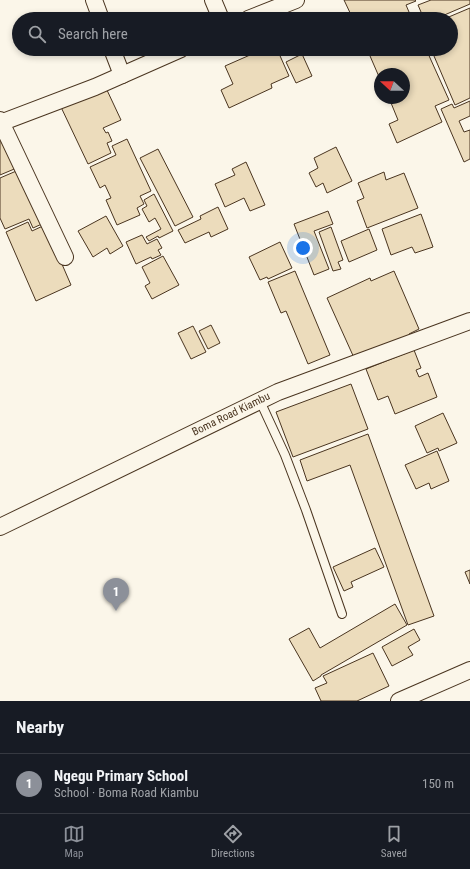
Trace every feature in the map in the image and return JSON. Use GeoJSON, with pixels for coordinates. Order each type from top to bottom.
{"type":"FeatureCollection","features":[{"type":"Feature","properties":{"kind":"street"},"geometry":{"type":"LineString","coordinates":[[94,0],[98,12]]}},
{"type":"Feature","properties":{"kind":"street"},"geometry":{"type":"LineString","coordinates":[[213,0],[218,12]]}},
{"type":"Feature","properties":{"kind":"street"},"geometry":{"type":"LineString","coordinates":[[266,12],[296,0]]}},
{"type":"Feature","properties":{"kind":"street"},"geometry":{"type":"LineString","coordinates":[[115,56],[122,75]]}},
{"type":"Feature","properties":{"kind":"street"},"geometry":{"type":"LineString","coordinates":[[65,257],[0,122],[95,87],[165,56]]}},
{"type":"Feature","properties":{"kind":"street","name":"Boma Road Kiambu"},"geometry":{"type":"LineString","coordinates":[[0,527],[278,392],[470,321]]}},
{"type":"Feature","properties":{"kind":"street"},"geometry":{"type":"LineString","coordinates":[[399,701],[470,670]]}},
{"type":"Feature","properties":{"kind":"lane"},"geometry":{"type":"LineString","coordinates":[[260,401],[285,455],[306,510],[342,614]]}},
{"type":"Feature","properties":{"kind":"building"},"geometry":{"type":"Polygon","coordinates":[[[344,0],[416,1],[406,5],[409,12],[350,12],[344,0]]]}},
{"type":"Feature","properties":{"kind":"building"},"geometry":{"type":"Polygon","coordinates":[[[431,0],[470,0],[470,4],[451,12],[421,12],[418,5],[431,0]]]}},
{"type":"Feature","properties":{"kind":"building"},"geometry":{"type":"Polygon","coordinates":[[[470,8],[470,98],[455,105],[434,56],[458,56],[458,13],[470,8]]]}},
{"type":"Feature","properties":{"kind":"building"},"geometry":{"type":"Polygon","coordinates":[[[248,56],[280,56],[289,76],[271,84],[272,88],[229,108],[221,90],[233,84],[225,66],[248,56]]]}},
{"type":"Feature","properties":{"kind":"building"},"geometry":{"type":"Polygon","coordinates":[[[298,56],[303,56],[312,76],[296,83],[286,62],[298,56]]]}},
{"type":"Feature","properties":{"kind":"building"},"geometry":{"type":"Polygon","coordinates":[[[370,56],[429,56],[449,100],[435,106],[442,122],[397,143],[389,124],[398,120],[391,104],[410,104],[410,68],[375,68],[370,56]]]}},
{"type":"Feature","properties":{"kind":"building"},"geometry":{"type":"Polygon","coordinates":[[[106,88],[121,120],[103,128],[106,133],[108,132],[112,141],[107,143],[111,153],[88,164],[60,105],[106,88]]]}},
{"type":"Feature","properties":{"kind":"building"},"geometry":{"type":"Polygon","coordinates":[[[470,101],[470,116],[459,121],[464,132],[470,130],[470,159],[464,162],[441,109],[452,104],[454,108],[470,101]]]}},
{"type":"Feature","properties":{"kind":"building"},"geometry":{"type":"Polygon","coordinates":[[[0,129],[19,167],[0,175],[0,129]]]}},
{"type":"Feature","properties":{"kind":"building"},"geometry":{"type":"Polygon","coordinates":[[[127,139],[151,191],[140,196],[144,204],[137,208],[140,215],[117,225],[106,200],[111,198],[105,185],[100,188],[90,167],[116,155],[112,146],[127,139]]]}},
{"type":"Feature","properties":{"kind":"building"},"geometry":{"type":"Polygon","coordinates":[[[336,147],[352,181],[327,193],[323,183],[316,187],[309,173],[318,168],[314,158],[336,147]]]}},
{"type":"Feature","properties":{"kind":"building"},"geometry":{"type":"Polygon","coordinates":[[[158,149],[193,217],[175,226],[140,158],[158,149]]]}},
{"type":"Feature","properties":{"kind":"building"},"geometry":{"type":"Polygon","coordinates":[[[246,162],[265,205],[250,211],[244,198],[225,207],[215,184],[235,175],[232,169],[246,162]]]}},
{"type":"Feature","properties":{"kind":"building"},"geometry":{"type":"Polygon","coordinates":[[[21,169],[44,223],[33,228],[29,219],[5,229],[0,218],[0,178],[21,169]]]}},
{"type":"Feature","properties":{"kind":"building"},"geometry":{"type":"Polygon","coordinates":[[[384,172],[386,180],[404,173],[418,208],[367,228],[357,201],[364,198],[358,183],[384,172]]]}},
{"type":"Feature","properties":{"kind":"building"},"geometry":{"type":"Polygon","coordinates":[[[154,194],[173,231],[149,241],[146,237],[161,229],[155,218],[149,222],[142,209],[147,206],[144,200],[154,194]]]}},
{"type":"Feature","properties":{"kind":"building"},"geometry":{"type":"Polygon","coordinates":[[[218,207],[228,229],[211,237],[209,232],[185,243],[178,230],[201,219],[200,216],[218,207]]]}},
{"type":"Feature","properties":{"kind":"building"},"geometry":{"type":"Polygon","coordinates":[[[328,211],[333,224],[314,231],[329,269],[314,275],[294,224],[328,211]]]}},
{"type":"Feature","properties":{"kind":"building"},"geometry":{"type":"Polygon","coordinates":[[[421,214],[433,247],[415,253],[412,247],[391,255],[382,229],[421,214]]]}},
{"type":"Feature","properties":{"kind":"building"},"geometry":{"type":"Polygon","coordinates":[[[106,216],[123,246],[110,254],[107,248],[93,257],[78,231],[106,216]]]}},
{"type":"Feature","properties":{"kind":"building"},"geometry":{"type":"Polygon","coordinates":[[[28,222],[32,231],[45,225],[71,285],[36,301],[6,232],[28,222]]]}},
{"type":"Feature","properties":{"kind":"building"},"geometry":{"type":"Polygon","coordinates":[[[331,227],[343,260],[338,262],[341,269],[333,271],[319,232],[331,227]]]}},
{"type":"Feature","properties":{"kind":"building"},"geometry":{"type":"Polygon","coordinates":[[[369,229],[377,250],[349,262],[341,241],[369,229]]]}},
{"type":"Feature","properties":{"kind":"building"},"geometry":{"type":"Polygon","coordinates":[[[142,235],[147,244],[157,239],[162,248],[158,250],[161,255],[152,259],[151,257],[136,264],[126,242],[142,235]]]}},
{"type":"Feature","properties":{"kind":"building"},"geometry":{"type":"Polygon","coordinates":[[[280,242],[292,268],[268,279],[267,277],[260,280],[249,257],[280,242]]]}},
{"type":"Feature","properties":{"kind":"building"},"geometry":{"type":"Polygon","coordinates":[[[163,256],[179,285],[152,299],[145,286],[150,283],[142,267],[163,256]]]}},
{"type":"Feature","properties":{"kind":"building"},"geometry":{"type":"Polygon","coordinates":[[[295,271],[330,355],[308,364],[286,311],[281,313],[268,282],[295,271]]]}},
{"type":"Feature","properties":{"kind":"building"},"geometry":{"type":"Polygon","coordinates":[[[394,271],[419,329],[409,334],[410,335],[355,360],[327,298],[370,278],[371,281],[394,271]]]}},
{"type":"Feature","properties":{"kind":"building"},"geometry":{"type":"Polygon","coordinates":[[[211,325],[220,343],[208,349],[199,331],[211,325]]]}},
{"type":"Feature","properties":{"kind":"building"},"geometry":{"type":"Polygon","coordinates":[[[193,326],[206,352],[191,359],[178,333],[193,326]]]}},
{"type":"Feature","properties":{"kind":"building"},"geometry":{"type":"Polygon","coordinates":[[[414,350],[421,368],[416,370],[419,377],[428,373],[437,397],[395,414],[388,396],[378,400],[366,369],[414,350]]]}},
{"type":"Feature","properties":{"kind":"building"},"geometry":{"type":"Polygon","coordinates":[[[351,384],[368,429],[293,457],[276,412],[351,384]]]}},
{"type":"Feature","properties":{"kind":"building"},"geometry":{"type":"Polygon","coordinates":[[[443,413],[457,443],[439,451],[438,448],[427,453],[415,426],[443,413]]]}},
{"type":"Feature","properties":{"kind":"building"},"geometry":{"type":"Polygon","coordinates":[[[368,434],[434,616],[408,625],[350,465],[307,481],[300,460],[368,434]]]}},
{"type":"Feature","properties":{"kind":"building"},"geometry":{"type":"Polygon","coordinates":[[[437,451],[449,481],[431,489],[429,483],[416,489],[405,465],[437,451]]]}},
{"type":"Feature","properties":{"kind":"building"},"geometry":{"type":"Polygon","coordinates":[[[375,548],[384,567],[351,582],[353,587],[344,591],[333,567],[375,548]]]}},
{"type":"Feature","properties":{"kind":"building"},"geometry":{"type":"Polygon","coordinates":[[[470,570],[470,584],[465,572],[470,570]]]}},
{"type":"Feature","properties":{"kind":"building"},"geometry":{"type":"Polygon","coordinates":[[[395,604],[407,625],[313,681],[289,639],[309,628],[320,648],[395,604]]]}},
{"type":"Feature","properties":{"kind":"building"},"geometry":{"type":"Polygon","coordinates":[[[414,629],[420,640],[408,647],[413,655],[392,666],[382,647],[414,629]]]}},
{"type":"Feature","properties":{"kind":"building"},"geometry":{"type":"Polygon","coordinates":[[[373,653],[389,686],[357,701],[321,701],[315,688],[327,683],[323,676],[373,653]]]}},
{"type":"Feature","properties":{"kind":"place","name":"Ngegu Primary School"},"geometry":{"type":"Point","coordinates":[116,611]}}]}
